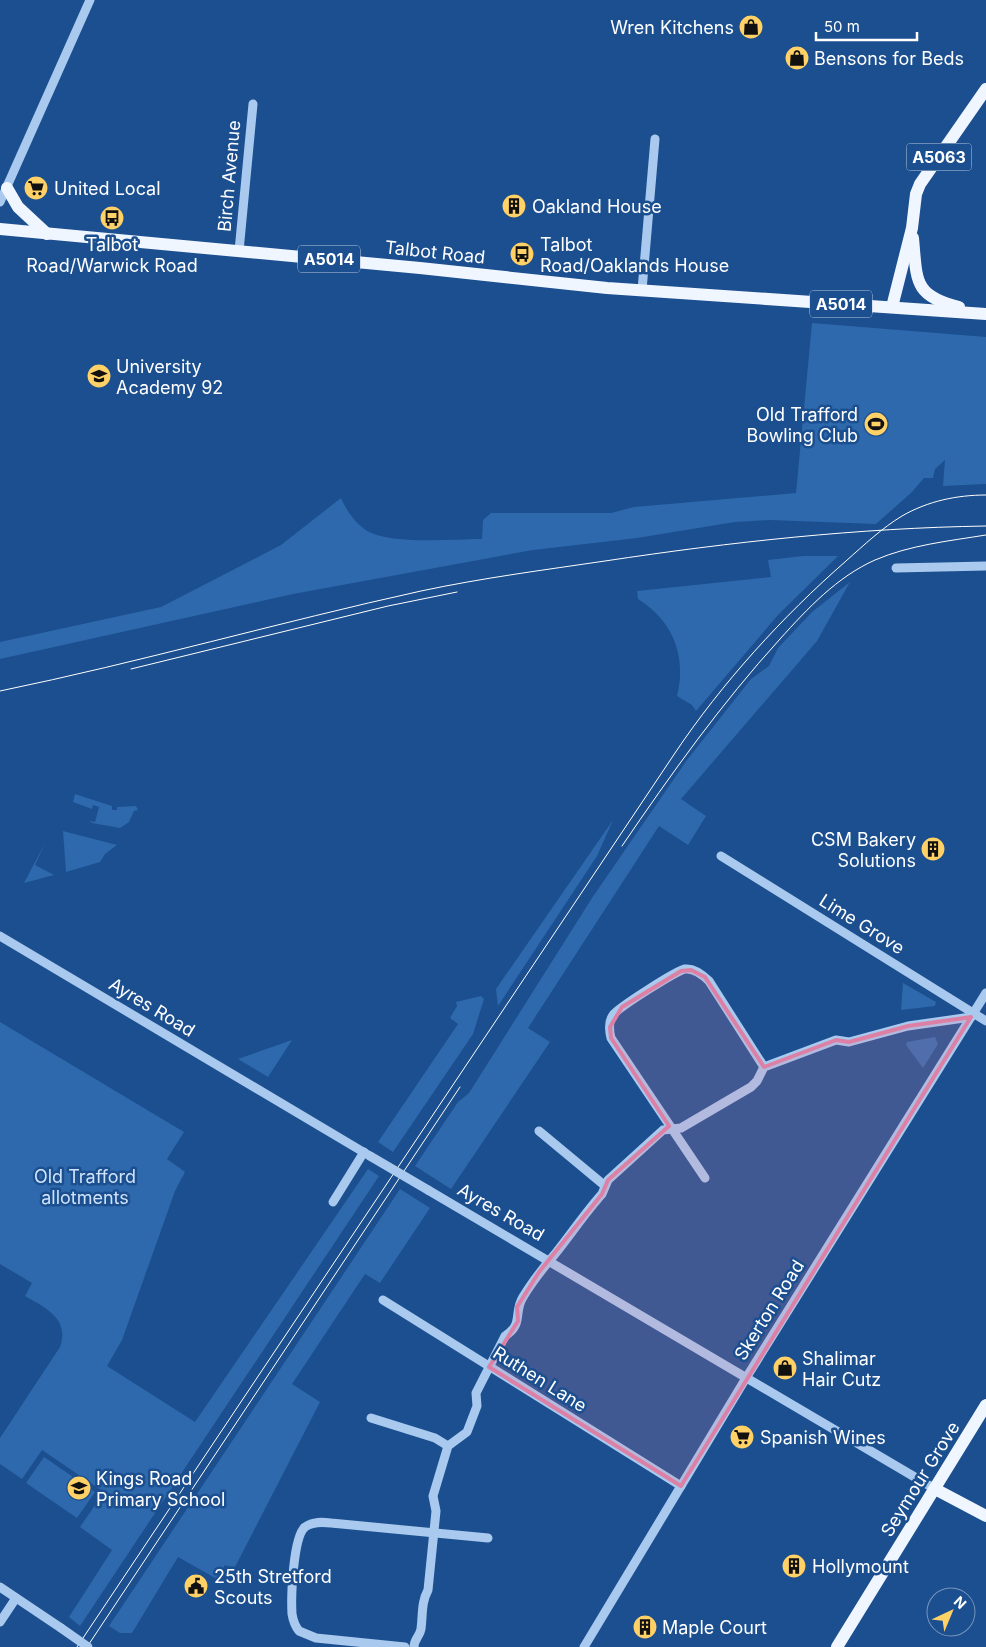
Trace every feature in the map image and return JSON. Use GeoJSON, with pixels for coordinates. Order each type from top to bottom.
{"type":"FeatureCollection","features":[{"type":"Feature","properties":{"kind":"main road","name":"A5063"},"geometry":{"type":"LineString","coordinates":[[892,307],[912,228],[915,201],[920,184],[986,88]]}},
{"type":"Feature","properties":{"kind":"main road"},"geometry":{"type":"LineString","coordinates":[[7,188],[18,208],[47,234]]}},
{"type":"Feature","properties":{"kind":"main road"},"geometry":{"type":"LineString","coordinates":[[912,228],[917,276],[926,294],[942,303],[986,314]]}},
{"type":"Feature","properties":{"kind":"main road","name":"Talbot Road"},"geometry":{"type":"LineString","coordinates":[[0,229],[642,290],[986,314]]}},
{"type":"Feature","properties":{"kind":"main road","name":"Seymour Grove"},"geometry":{"type":"LineString","coordinates":[[837,1647],[986,1405]]}},
{"type":"Feature","properties":{"kind":"main road","name":"Ayres Road"},"geometry":{"type":"LineString","coordinates":[[935,1489],[986,1516]]}},
{"type":"Feature","properties":{"kind":"street"},"geometry":{"type":"LineString","coordinates":[[0,202],[90,0]]}},
{"type":"Feature","properties":{"kind":"street","name":"Birch Avenue"},"geometry":{"type":"LineString","coordinates":[[239,251],[252,104]]}},
{"type":"Feature","properties":{"kind":"street"},"geometry":{"type":"LineString","coordinates":[[642,290],[656,139]]}},
{"type":"Feature","properties":{"kind":"street"},"geometry":{"type":"LineString","coordinates":[[896,568],[986,566]]}},
{"type":"Feature","properties":{"kind":"street","name":"Lime Grove"},"geometry":{"type":"LineString","coordinates":[[721,856],[972,1015],[986,1021]]}},
{"type":"Feature","properties":{"kind":"street","name":"Ayres Road"},"geometry":{"type":"LineString","coordinates":[[0,936],[935,1489]]}},
{"type":"Feature","properties":{"kind":"street"},"geometry":{"type":"LineString","coordinates":[[705,1178],[611,1038],[610,1021],[617,1011],[628,1003],[681,971],[691,970],[701,973],[709,981],[764,1068]]}},
{"type":"Feature","properties":{"kind":"street","name":"Skerton Road"},"geometry":{"type":"LineString","coordinates":[[584,1647],[746,1378],[986,993]]}},
{"type":"Feature","properties":{"kind":"street"},"geometry":{"type":"LineString","coordinates":[[414,1647],[414,1641],[421,1630],[422,1599],[428,1590],[432,1533],[436,1511],[433,1496],[448,1446],[467,1432],[477,1406],[476,1393],[505,1336],[512,1331],[518,1321],[518,1307],[524,1295],[548,1260],[602,1194],[604,1185],[663,1130],[681,1128],[751,1087],[757,1081],[764,1068],[836,1040],[849,1042],[908,1026],[972,1015]]}},
{"type":"Feature","properties":{"kind":"street"},"geometry":{"type":"LineString","coordinates":[[539,1131],[604,1185]]}},
{"type":"Feature","properties":{"kind":"street"},"geometry":{"type":"LineString","coordinates":[[333,1202],[367,1154]]}},
{"type":"Feature","properties":{"kind":"street","name":"Ruthen Lane"},"geometry":{"type":"LineString","coordinates":[[382,1300],[681,1486]]}},
{"type":"Feature","properties":{"kind":"street"},"geometry":{"type":"LineString","coordinates":[[371,1418],[435,1438],[448,1446]]}},
{"type":"Feature","properties":{"kind":"street"},"geometry":{"type":"LineString","coordinates":[[405,1647],[316,1638],[299,1631],[292,1614],[298,1538],[305,1527],[321,1522],[488,1538]]}},
{"type":"Feature","properties":{"kind":"street"},"geometry":{"type":"LineString","coordinates":[[0,1587],[88,1647]]}},
{"type":"Feature","properties":{"kind":"street"},"geometry":{"type":"LineString","coordinates":[[0,1622],[16,1598]]}},
{"type":"Feature","properties":{"kind":"highlighted area"},"geometry":{"type":"Polygon","coordinates":[[[691,970],[705,977],[764,1067],[836,1040],[849,1042],[908,1026],[971,1017],[681,1486],[489,1367],[518,1321],[517,1307],[539,1272],[602,1194],[608,1180],[669,1126],[611,1038],[610,1027],[622,1007],[681,971],[691,970]]]}},
{"type":"Feature","properties":{"kind":"green space"},"geometry":{"type":"Polygon","coordinates":[[[812,323],[986,337],[986,484],[943,486],[945,460],[935,469],[933,478],[924,478],[912,492],[876,524],[770,520],[735,522],[637,538],[533,550],[293,594],[0,659],[0,642],[161,607],[281,545],[341,498],[354,519],[369,532],[398,539],[427,540],[482,539],[483,520],[491,513],[611,513],[634,507],[796,493],[812,323]]]}},
{"type":"Feature","properties":{"kind":"green space"},"geometry":{"type":"Polygon","coordinates":[[[803,556],[838,556],[778,615],[696,711],[692,705],[677,696],[680,667],[674,641],[660,618],[638,599],[637,591],[771,577],[768,560],[803,556]]]}},
{"type":"Feature","properties":{"kind":"green space"},"geometry":{"type":"Polygon","coordinates":[[[850,582],[817,641],[681,799],[706,816],[688,845],[659,826],[528,1028],[550,1042],[451,1189],[415,1166],[458,1102],[469,1093],[592,898],[687,760],[751,679],[769,666],[778,648],[812,612],[850,582]]]}},
{"type":"Feature","properties":{"kind":"green space"},"geometry":{"type":"Polygon","coordinates":[[[75,794],[112,806],[112,810],[117,810],[117,807],[136,806],[138,810],[134,811],[129,822],[120,828],[92,823],[89,821],[95,822],[99,807],[93,805],[92,809],[73,802],[75,794]]]}},
{"type":"Feature","properties":{"kind":"green space"},"geometry":{"type":"Polygon","coordinates":[[[613,820],[597,856],[498,1006],[496,989],[613,820]]]}},
{"type":"Feature","properties":{"kind":"green space"},"geometry":{"type":"Polygon","coordinates":[[[63,831],[117,845],[105,854],[100,862],[66,872],[63,831]]]}},
{"type":"Feature","properties":{"kind":"green space"},"geometry":{"type":"Polygon","coordinates":[[[45,843],[35,865],[54,875],[24,883],[45,843]]]}},
{"type":"Feature","properties":{"kind":"green space"},"geometry":{"type":"Polygon","coordinates":[[[903,983],[936,1002],[935,1006],[901,1010],[903,983]]]}},
{"type":"Feature","properties":{"kind":"green space"},"geometry":{"type":"Polygon","coordinates":[[[481,996],[484,999],[473,1034],[393,1152],[378,1142],[458,1024],[450,1018],[457,1006],[456,1002],[481,996]]]}},
{"type":"Feature","properties":{"kind":"green space","name":"Old Trafford allotments"},"geometry":{"type":"Polygon","coordinates":[[[0,1022],[184,1132],[167,1159],[185,1172],[175,1191],[122,1340],[107,1366],[195,1422],[368,1169],[379,1176],[80,1626],[69,1617],[112,1550],[80,1527],[104,1492],[42,1450],[22,1479],[0,1464],[0,1438],[60,1347],[62,1329],[59,1322],[48,1310],[25,1296],[32,1283],[0,1264],[0,1022]]]}},
{"type":"Feature","properties":{"kind":"green space"},"geometry":{"type":"Polygon","coordinates":[[[935,1037],[938,1044],[923,1068],[906,1045],[907,1042],[935,1037]]]}},
{"type":"Feature","properties":{"kind":"green space"},"geometry":{"type":"Polygon","coordinates":[[[292,1040],[268,1077],[238,1059],[292,1040]]]}},
{"type":"Feature","properties":{"kind":"green space"},"geometry":{"type":"Polygon","coordinates":[[[400,1189],[430,1208],[380,1283],[365,1274],[292,1384],[320,1402],[234,1569],[225,1565],[217,1579],[178,1557],[132,1633],[120,1633],[109,1626],[400,1189]]]}},
{"type":"Feature","properties":{"kind":"green space"},"geometry":{"type":"Polygon","coordinates":[[[44,1457],[95,1492],[77,1518],[26,1483],[44,1457]]]}},
{"type":"Feature","properties":{"kind":"tram line"},"geometry":{"type":"LineString","coordinates":[[77,1647],[675,753],[713,701],[776,628],[822,582],[887,526],[922,506],[964,496],[986,495]]}},
{"type":"Feature","properties":{"kind":"tram line"},"geometry":{"type":"LineString","coordinates":[[0,691],[105,668],[368,603],[490,578],[747,542],[842,533],[986,526]]}},
{"type":"Feature","properties":{"kind":"tram line"},"geometry":{"type":"LineString","coordinates":[[622,846],[678,766],[737,689],[791,627],[824,594],[861,567],[888,555],[930,544],[986,535]]}},
{"type":"Feature","properties":{"kind":"tram line"},"geometry":{"type":"LineString","coordinates":[[131,669],[388,606],[457,592]]}},
{"type":"Feature","properties":{"kind":"tram line"},"geometry":{"type":"LineString","coordinates":[[87,1647],[460,1087]]}},
{"type":"Feature","properties":{"kind":"place","name":"Wren Kitchens"},"geometry":{"type":"Point","coordinates":[751,27]}},
{"type":"Feature","properties":{"kind":"place","name":"Bensons for Beds"},"geometry":{"type":"Point","coordinates":[797,58]}},
{"type":"Feature","properties":{"kind":"place","name":"United Local"},"geometry":{"type":"Point","coordinates":[36,188]}},
{"type":"Feature","properties":{"kind":"place","name":"Oakland House"},"geometry":{"type":"Point","coordinates":[514,206]}},
{"type":"Feature","properties":{"kind":"place","name":"Talbot Road/Warwick Road"},"geometry":{"type":"Point","coordinates":[112,218]}},
{"type":"Feature","properties":{"kind":"place","name":"Talbot Road/Oaklands House"},"geometry":{"type":"Point","coordinates":[522,254]}},
{"type":"Feature","properties":{"kind":"place","name":"University Academy 92"},"geometry":{"type":"Point","coordinates":[99,376]}},
{"type":"Feature","properties":{"kind":"place","name":"Old Trafford Bowling Club"},"geometry":{"type":"Point","coordinates":[876,424]}},
{"type":"Feature","properties":{"kind":"place","name":"CSM Bakery Solutions"},"geometry":{"type":"Point","coordinates":[933,849]}},
{"type":"Feature","properties":{"kind":"place","name":"Shalimar Hair Cutz"},"geometry":{"type":"Point","coordinates":[785,1368]}},
{"type":"Feature","properties":{"kind":"place","name":"Spanish Wines"},"geometry":{"type":"Point","coordinates":[742,1437]}},
{"type":"Feature","properties":{"kind":"place","name":"Kings Road Primary School"},"geometry":{"type":"Point","coordinates":[79,1488]}},
{"type":"Feature","properties":{"kind":"place","name":"Hollymount"},"geometry":{"type":"Point","coordinates":[794,1566]}},
{"type":"Feature","properties":{"kind":"place","name":"25th Stretford Scouts"},"geometry":{"type":"Point","coordinates":[196,1586]}},
{"type":"Feature","properties":{"kind":"place","name":"Maple Court"},"geometry":{"type":"Point","coordinates":[645,1627]}}]}
